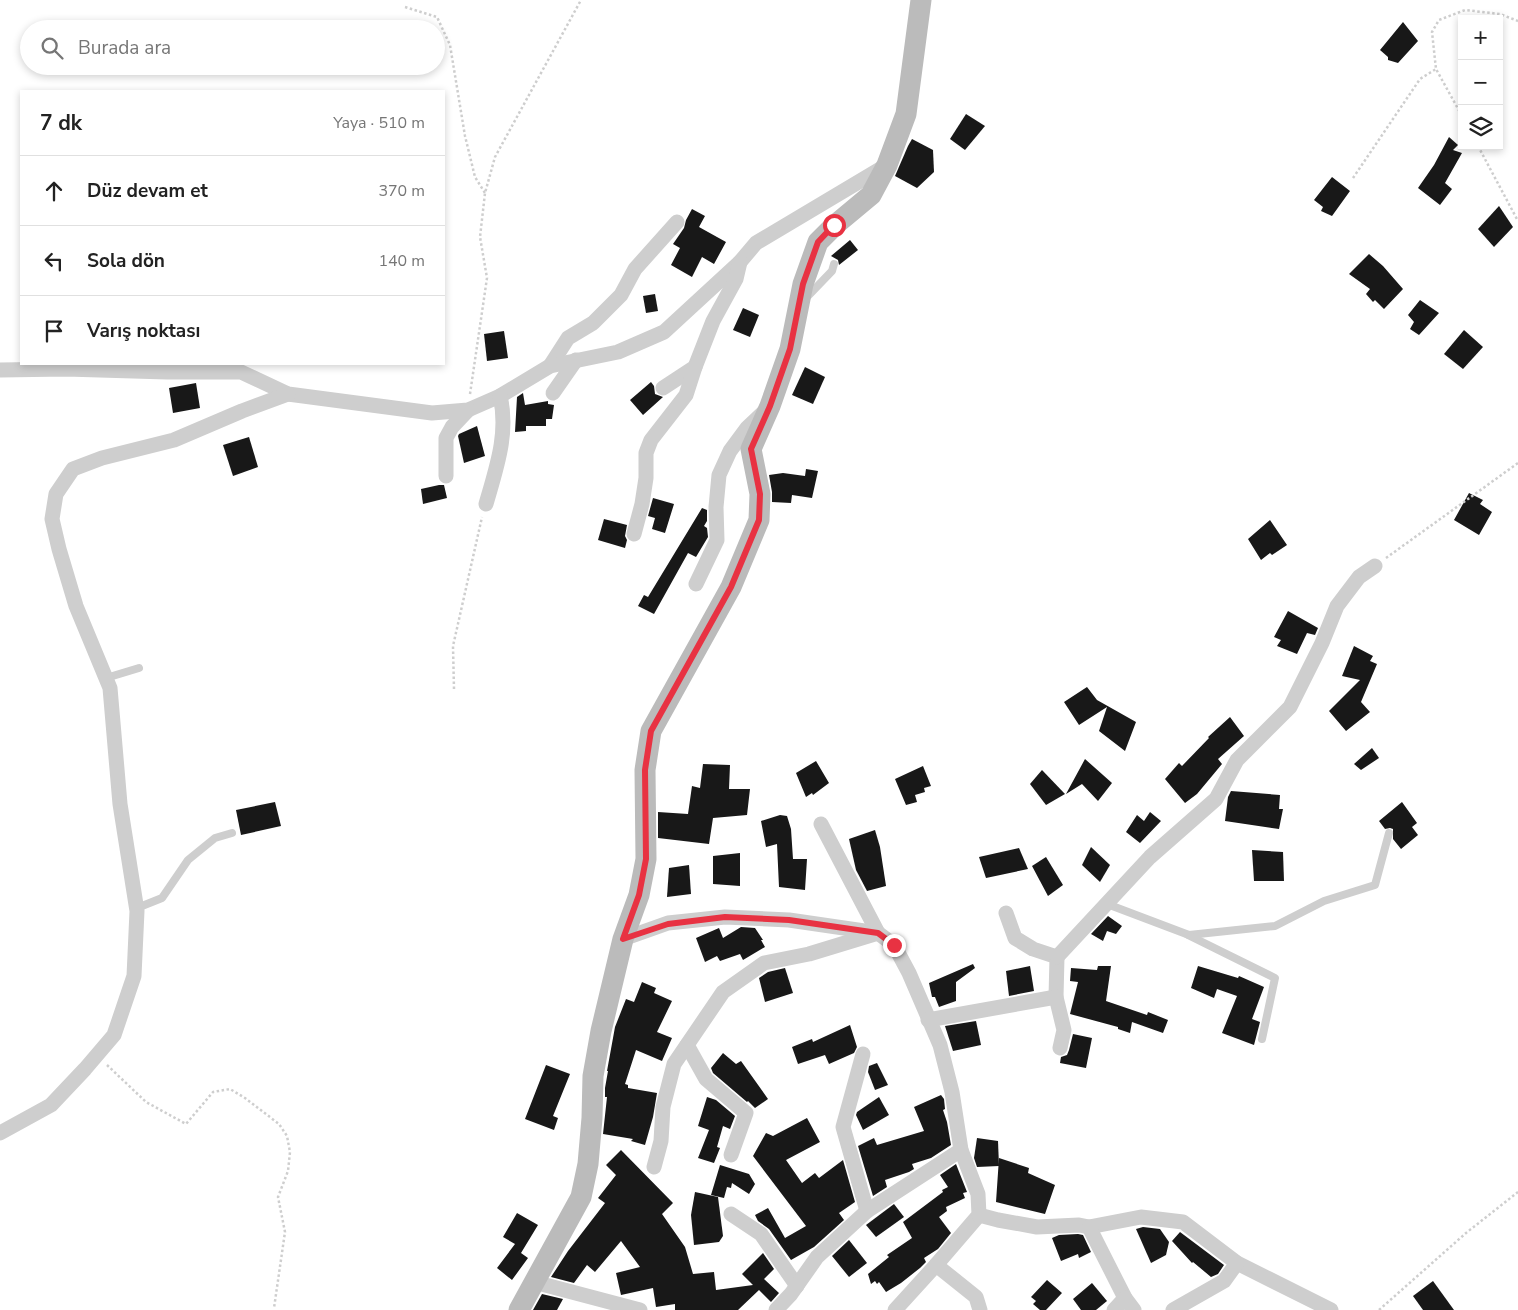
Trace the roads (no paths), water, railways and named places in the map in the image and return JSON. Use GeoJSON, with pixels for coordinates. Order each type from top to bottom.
{"type":"FeatureCollection","features":[{"type":"Feature","properties":{"kind":"main road"},"geometry":{"type":"LineString","coordinates":[[519,1310],[581,1197],[588,1164],[593,1076],[601,1031],[623,939],[639,895],[646,859],[645,770],[651,731],[731,587],[759,520],[760,494],[751,449],[770,406],[790,349],[803,284],[818,242],[834,225],[871,195],[887,165],[906,114],[921,0]]}},
{"type":"Feature","properties":{"kind":"street"},"geometry":{"type":"LineString","coordinates":[[0,370],[66,369],[241,372],[288,394],[432,413],[468,410],[500,396],[550,366],[618,352],[664,332],[740,262],[756,243],[887,165]]}},
{"type":"Feature","properties":{"kind":"street"},"geometry":{"type":"LineString","coordinates":[[550,366],[568,338],[593,323],[621,295],[635,269],[677,222]]}},
{"type":"Feature","properties":{"kind":"street"},"geometry":{"type":"LineString","coordinates":[[634,534],[642,504],[646,478],[646,453],[651,440],[686,395],[713,321],[736,279],[740,262]]}},
{"type":"Feature","properties":{"kind":"street"},"geometry":{"type":"LineString","coordinates":[[553,393],[576,360]]}},
{"type":"Feature","properties":{"kind":"street"},"geometry":{"type":"LineString","coordinates":[[662,388],[696,367]]}},
{"type":"Feature","properties":{"kind":"street"},"geometry":{"type":"LineString","coordinates":[[0,1133],[51,1105],[97,1055],[114,1035],[134,976],[137,908],[120,804],[110,688],[76,606],[59,549],[52,519],[56,494],[74,469],[102,458],[174,440],[288,394]]}},
{"type":"Feature","properties":{"kind":"street"},"geometry":{"type":"LineString","coordinates":[[486,504],[498,463],[504,432],[503,409],[500,396]]}},
{"type":"Feature","properties":{"kind":"street"},"geometry":{"type":"LineString","coordinates":[[696,584],[717,540],[716,507],[719,475],[730,452],[746,428],[770,406]]}},
{"type":"Feature","properties":{"kind":"street"},"geometry":{"type":"LineString","coordinates":[[446,476],[446,438],[452,427],[468,410]]}},
{"type":"Feature","properties":{"kind":"street"},"geometry":{"type":"LineString","coordinates":[[1060,1048],[1064,1030],[1056,997],[1057,957],[1150,857],[1216,799],[1237,760],[1290,707],[1322,643],[1337,606],[1359,577],[1375,566]]}},
{"type":"Feature","properties":{"kind":"street"},"geometry":{"type":"LineString","coordinates":[[821,824],[878,933],[894,945],[909,973],[940,1045],[952,1092],[961,1150],[978,1194],[979,1215],[895,1310]]}},
{"type":"Feature","properties":{"kind":"street"},"geometry":{"type":"LineString","coordinates":[[1006,913],[1015,938],[1034,949],[1057,957]]}},
{"type":"Feature","properties":{"kind":"street"},"geometry":{"type":"LineString","coordinates":[[623,939],[668,924],[725,917],[789,920],[878,933]]}},
{"type":"Feature","properties":{"kind":"street"},"geometry":{"type":"LineString","coordinates":[[654,1167],[661,1141],[663,1107],[674,1064],[723,992],[764,963],[809,954],[878,933]]}},
{"type":"Feature","properties":{"kind":"street"},"geometry":{"type":"LineString","coordinates":[[928,1020],[1056,997]]}},
{"type":"Feature","properties":{"kind":"street"},"geometry":{"type":"LineString","coordinates":[[687,1045],[706,1079],[746,1113],[732,1155]]}},
{"type":"Feature","properties":{"kind":"street"},"geometry":{"type":"LineString","coordinates":[[863,1054],[843,1127],[867,1211]]}},
{"type":"Feature","properties":{"kind":"street"},"geometry":{"type":"LineString","coordinates":[[776,1310],[797,1286],[817,1257],[867,1211],[961,1150]]}},
{"type":"Feature","properties":{"kind":"street"},"geometry":{"type":"LineString","coordinates":[[731,1214],[761,1234],[797,1286]]}},
{"type":"Feature","properties":{"kind":"street"},"geometry":{"type":"LineString","coordinates":[[979,1215],[1037,1227],[1079,1225],[1089,1227],[1141,1217],[1183,1222],[1237,1263],[1331,1310]]}},
{"type":"Feature","properties":{"kind":"street"},"geometry":{"type":"LineString","coordinates":[[1089,1227],[1130,1304],[1114,1310]]}},
{"type":"Feature","properties":{"kind":"street"},"geometry":{"type":"LineString","coordinates":[[1173,1310],[1224,1281],[1237,1263]]}},
{"type":"Feature","properties":{"kind":"street"},"geometry":{"type":"LineString","coordinates":[[936,1265],[976,1297],[980,1310]]}},
{"type":"Feature","properties":{"kind":"street"},"geometry":{"type":"LineString","coordinates":[[534,1282],[640,1310]]}},
{"type":"Feature","properties":{"kind":"lane"},"geometry":{"type":"LineString","coordinates":[[799,305],[832,271],[834,264]]}},
{"type":"Feature","properties":{"kind":"lane"},"geometry":{"type":"LineString","coordinates":[[106,678],[139,668]]}},
{"type":"Feature","properties":{"kind":"lane"},"geometry":{"type":"LineString","coordinates":[[137,908],[162,898],[188,860],[215,838],[232,833]]}},
{"type":"Feature","properties":{"kind":"lane"},"geometry":{"type":"LineString","coordinates":[[1107,904],[1189,935],[1275,926],[1324,901],[1375,885],[1389,833]]}},
{"type":"Feature","properties":{"kind":"lane"},"geometry":{"type":"LineString","coordinates":[[1177,930],[1275,978],[1262,1040]]}}]}
